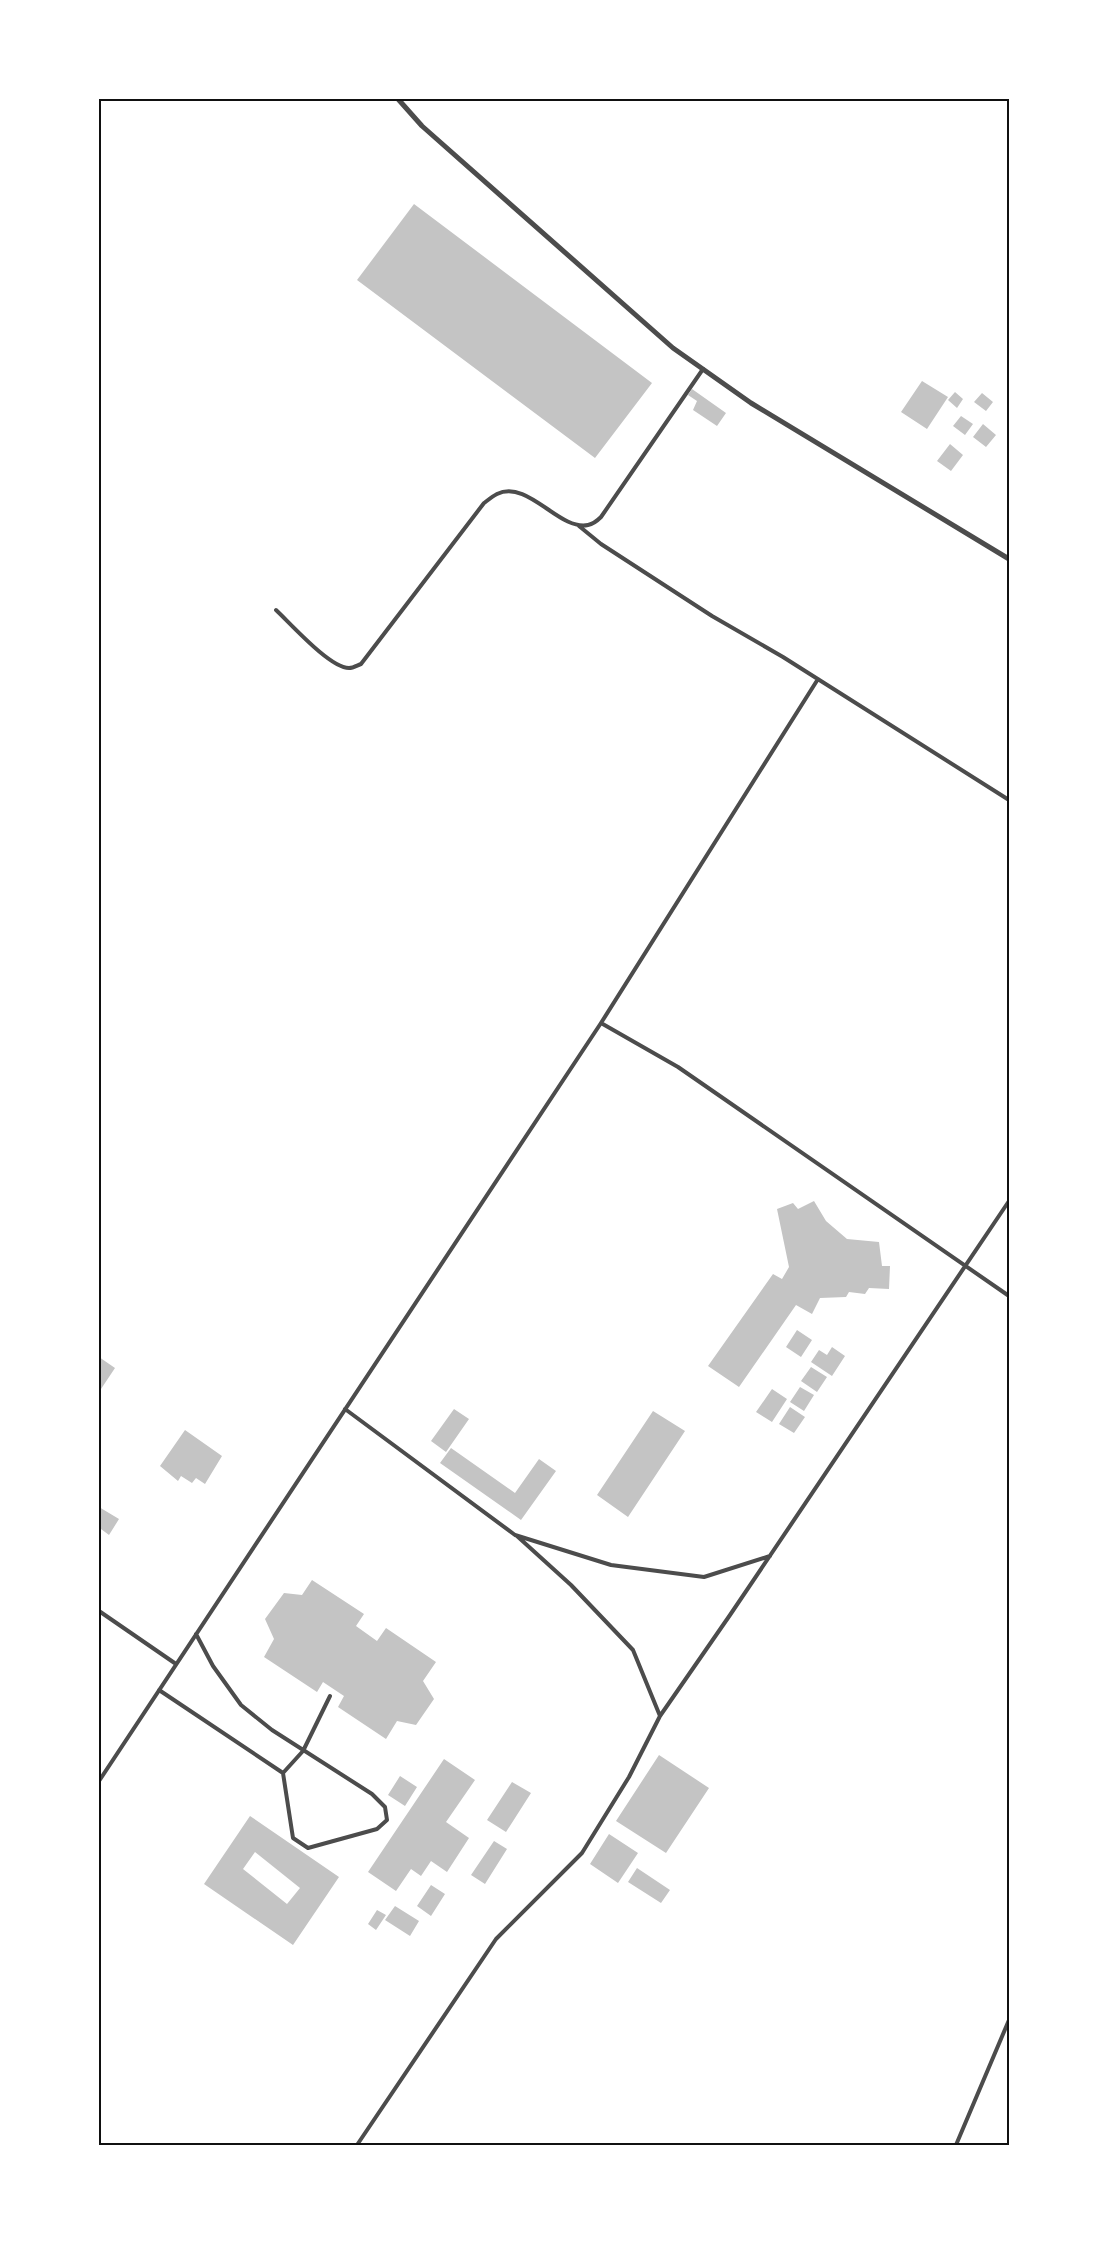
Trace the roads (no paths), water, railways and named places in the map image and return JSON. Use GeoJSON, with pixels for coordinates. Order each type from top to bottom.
{"type":"FeatureCollection","features":[{"type":"Feature","properties":{"kind":"street"},"geometry":{"type":"LineString","coordinates":[[398,99],[422,126],[673,348],[751,403],[1009,559]]}},
{"type":"Feature","properties":{"kind":"lane"},"geometry":{"type":"LineString","coordinates":[[579,526],[590,525],[602,517],[703,369]]}},
{"type":"Feature","properties":{"kind":"lane"},"geometry":{"type":"LineString","coordinates":[[276,610],[309,643],[335,663],[350,668],[360,664],[371,653],[484,503],[498,493],[512,492],[528,497],[579,526],[602,544],[712,616],[818,679],[1009,800]]}},
{"type":"Feature","properties":{"kind":"lane"},"geometry":{"type":"LineString","coordinates":[[99,1780],[600,1023],[818,679]]}},
{"type":"Feature","properties":{"kind":"lane"},"geometry":{"type":"LineString","coordinates":[[600,1023],[678,1067],[1009,1296]]}},
{"type":"Feature","properties":{"kind":"lane"},"geometry":{"type":"LineString","coordinates":[[357,2145],[496,1940],[582,1853],[629,1778],[660,1716],[771,1555],[1009,1201]]}},
{"type":"Feature","properties":{"kind":"lane"},"geometry":{"type":"LineString","coordinates":[[345,1409],[516,1535],[572,1585],[633,1650],[660,1716]]}},
{"type":"Feature","properties":{"kind":"lane"},"geometry":{"type":"LineString","coordinates":[[516,1535],[610,1565],[704,1577],[771,1555]]}},
{"type":"Feature","properties":{"kind":"lane"},"geometry":{"type":"LineString","coordinates":[[99,1611],[176,1664]]}},
{"type":"Feature","properties":{"kind":"lane"},"geometry":{"type":"LineString","coordinates":[[159,1690],[283,1774],[293,1838],[308,1848],[376,1829],[386,1820],[385,1808],[372,1794],[303,1751],[241,1705],[213,1666],[196,1634]]}},
{"type":"Feature","properties":{"kind":"lane"},"geometry":{"type":"LineString","coordinates":[[283,1774],[303,1751],[330,1696]]}},
{"type":"Feature","properties":{"kind":"lane"},"geometry":{"type":"LineString","coordinates":[[956,2145],[1009,2020]]}}]}
